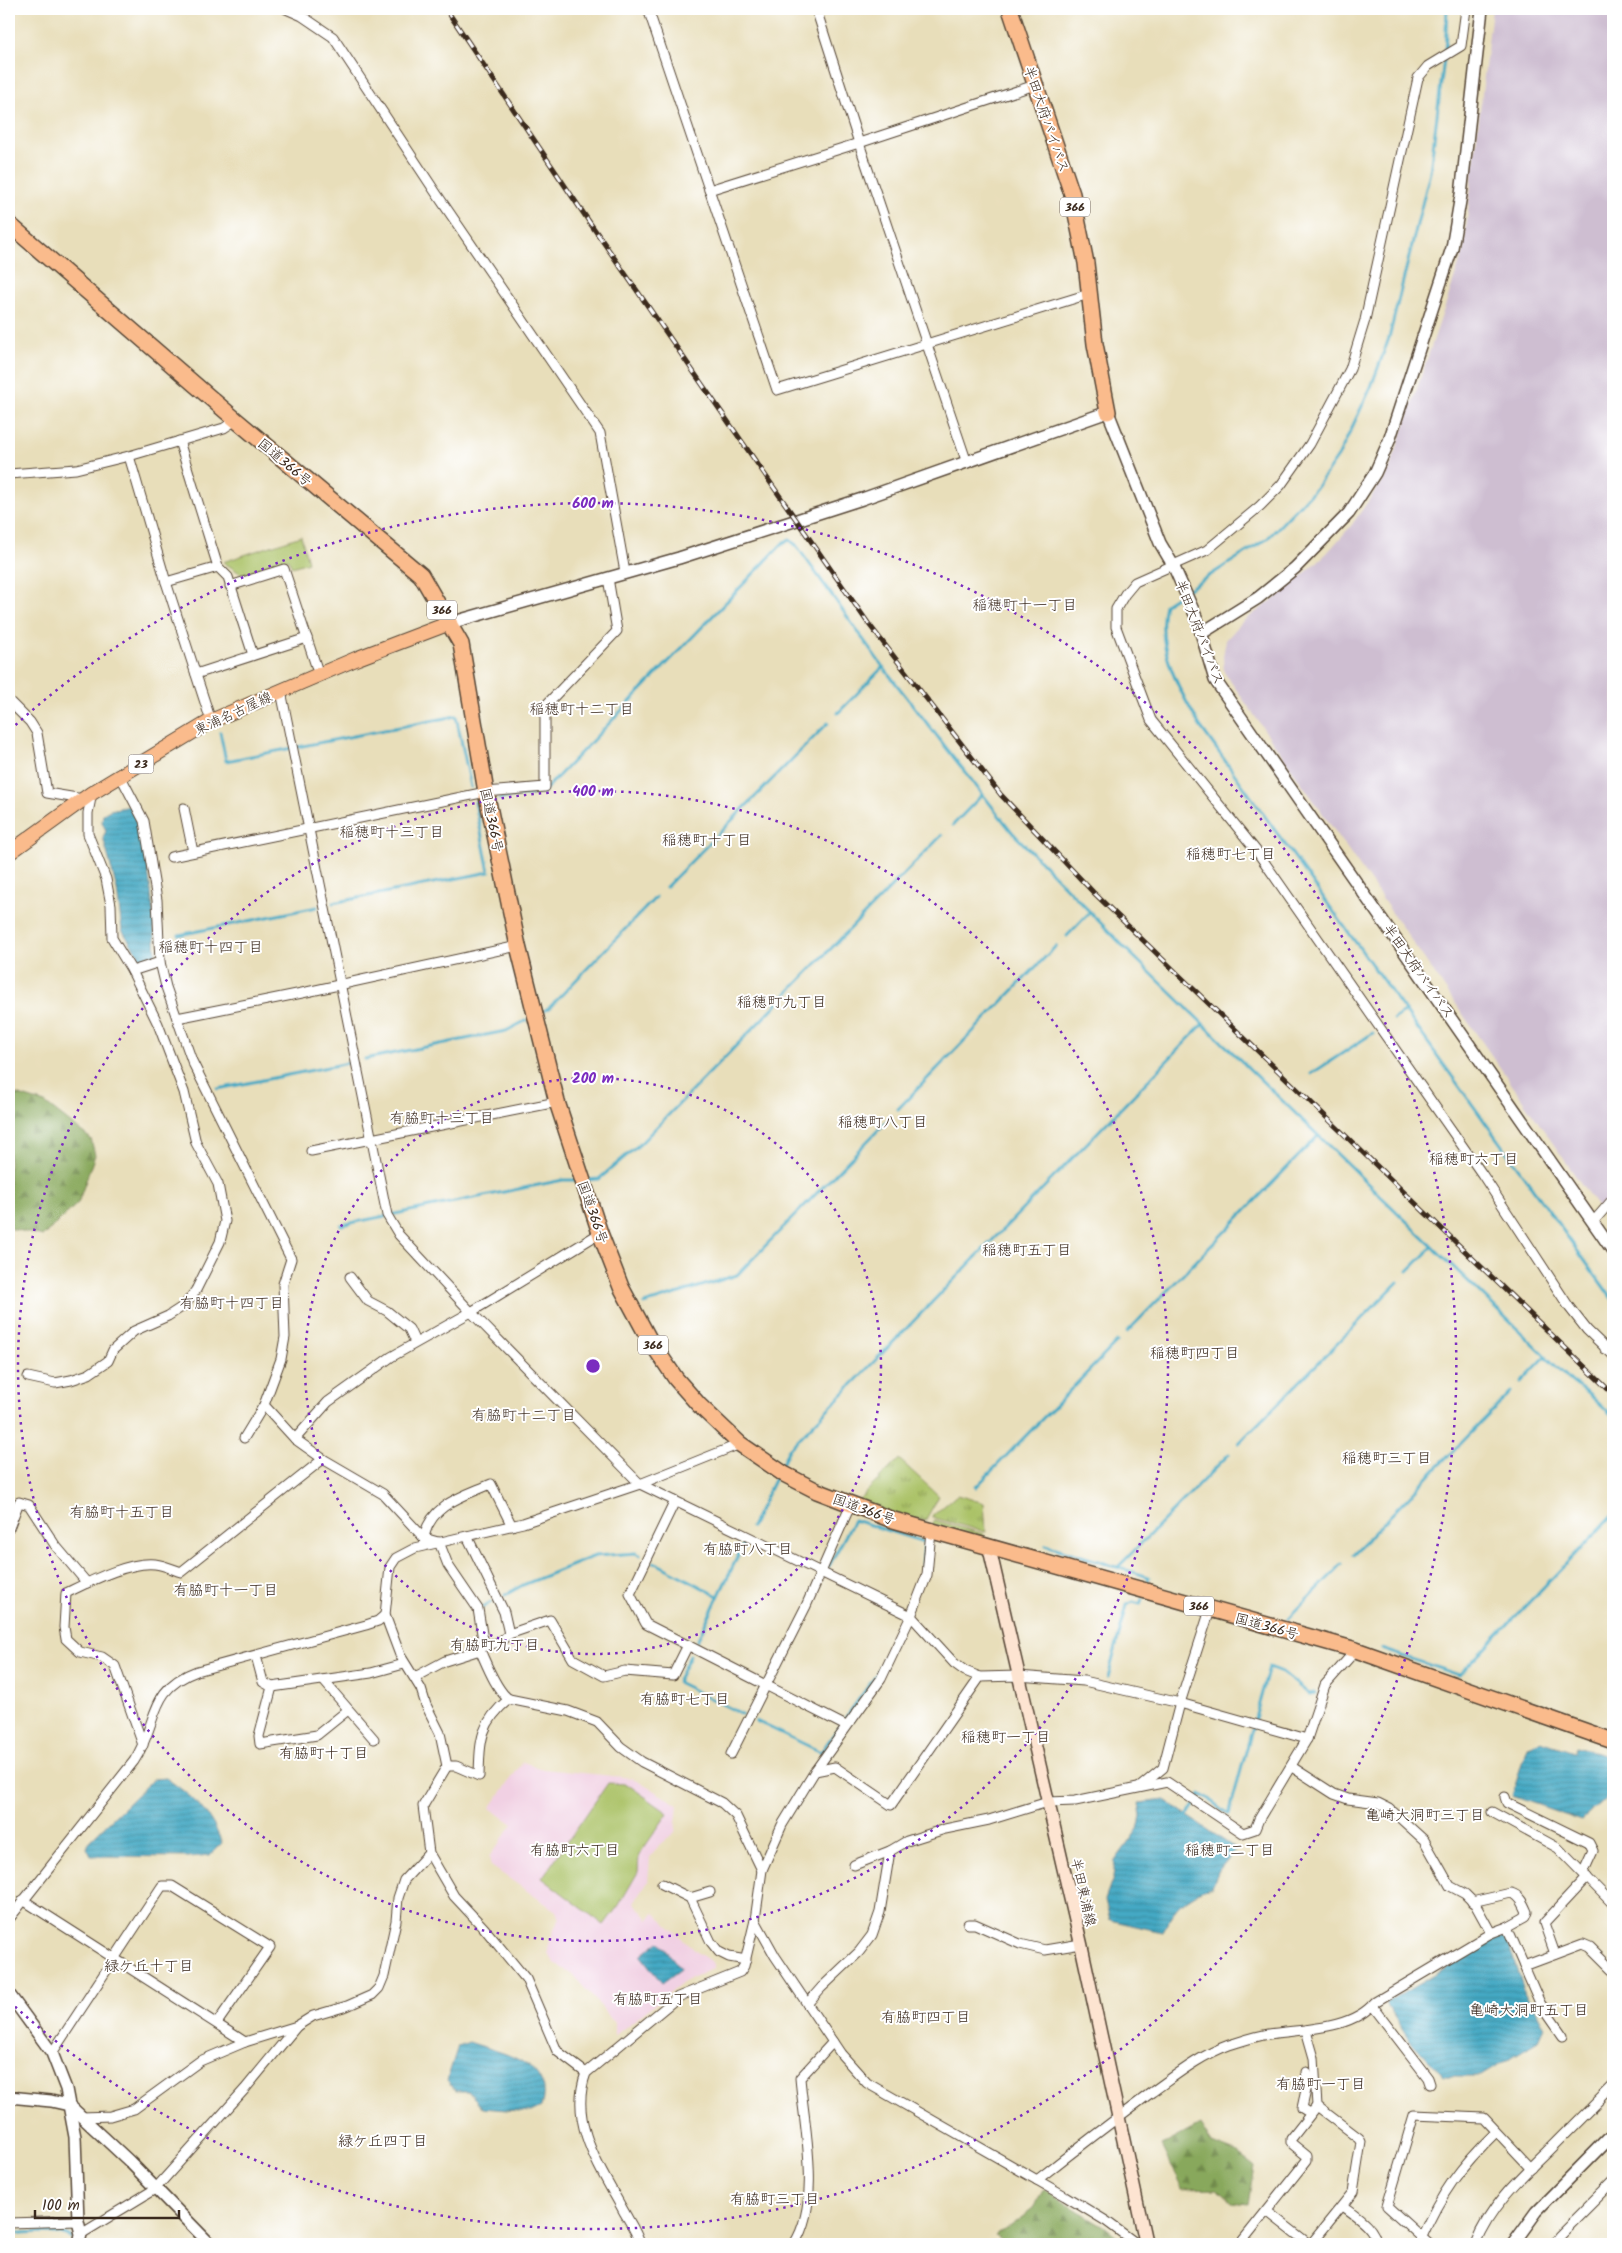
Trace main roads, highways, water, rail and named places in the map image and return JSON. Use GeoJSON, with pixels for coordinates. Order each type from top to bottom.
{"type":"FeatureCollection","features":[{"type":"Feature","properties":{"kind":"highway","name":"半田大府パイパス"},"geometry":{"type":"LineString","coordinates":[[1010,9],[1072,194],[1086,262],[1095,344],[1108,412]]}},
{"type":"Feature","properties":{"kind":"highway","name":"国道366号"},"geometry":{"type":"LineString","coordinates":[[9,224],[236,420],[421,575],[450,623],[461,644],[486,792],[518,946],[557,1102],[600,1233],[621,1287],[662,1359],[699,1405],[740,1444],[779,1470],[850,1506],[931,1531],[1356,1650],[1613,1741]]}},
{"type":"Feature","properties":{"kind":"main road","name":"東浦名古屋線"},"geometry":{"type":"LineString","coordinates":[[9,852],[88,796],[211,720],[450,623]]}},
{"type":"Feature","properties":{"kind":"main road","name":"半田東浦線"},"geometry":{"type":"LineString","coordinates":[[989,1547],[1081,1944],[1146,2244]]}},
{"type":"Feature","properties":{"kind":"water"},"geometry":{"type":"Polygon","coordinates":[[[129,806],[136,821],[146,858],[154,920],[156,956],[142,961],[122,930],[117,890],[103,837],[106,831],[102,822],[103,814],[110,810],[129,806]]]}},
{"type":"Feature","properties":{"kind":"water"},"geometry":{"type":"Polygon","coordinates":[[[1541,1741],[1574,1752],[1576,1746],[1613,1759],[1613,1792],[1582,1820],[1512,1796],[1527,1746],[1541,1741]]]}},
{"type":"Feature","properties":{"kind":"water"},"geometry":{"type":"Polygon","coordinates":[[[166,1778],[200,1806],[212,1822],[222,1843],[210,1855],[189,1857],[91,1856],[87,1848],[90,1840],[153,1779],[166,1778]]]}},
{"type":"Feature","properties":{"kind":"water"},"geometry":{"type":"Polygon","coordinates":[[[1165,1800],[1236,1849],[1219,1870],[1212,1886],[1194,1895],[1182,1904],[1162,1932],[1110,1920],[1105,1900],[1113,1878],[1115,1861],[1138,1829],[1141,1816],[1139,1803],[1165,1800]]]}},
{"type":"Feature","properties":{"kind":"water"},"geometry":{"type":"Polygon","coordinates":[[[1505,1933],[1522,1985],[1544,2028],[1538,2041],[1481,2076],[1443,2076],[1407,2037],[1386,2004],[1505,1933]]]}},
{"type":"Feature","properties":{"kind":"water"},"geometry":{"type":"Polygon","coordinates":[[[659,1941],[681,1969],[662,1983],[641,1956],[659,1941]]]}},
{"type":"Feature","properties":{"kind":"water"},"geometry":{"type":"Polygon","coordinates":[[[469,2042],[510,2056],[533,2070],[540,2079],[543,2092],[541,2107],[531,2112],[483,2108],[468,2091],[456,2091],[447,2080],[458,2046],[469,2042]]]}},
{"type":"Feature","properties":{"kind":"waterway"},"geometry":{"type":"LineString","coordinates":[[1445,53],[1447,9]]}},
{"type":"Feature","properties":{"kind":"waterway"},"geometry":{"type":"LineString","coordinates":[[1444,59],[1430,172],[1389,338],[1371,387],[1339,455],[1316,488],[1267,539],[1165,604],[1163,636],[1166,652],[1177,683],[1200,726],[1613,1300]]}},
{"type":"Feature","properties":{"kind":"waterway"},"geometry":{"type":"LineString","coordinates":[[499,799],[542,793],[784,542],[790,540],[796,545],[883,667],[1012,832],[1126,949],[1572,1382],[1592,1397],[1613,1417]]}},
{"type":"Feature","properties":{"kind":"waterway"},"geometry":{"type":"LineString","coordinates":[[838,713],[883,667]]}},
{"type":"Feature","properties":{"kind":"waterway"},"geometry":{"type":"LineString","coordinates":[[220,732],[226,761],[456,716],[471,787]]}},
{"type":"Feature","properties":{"kind":"waterway"},"geometry":{"type":"LineString","coordinates":[[666,887],[828,723]]}},
{"type":"Feature","properties":{"kind":"waterway"},"geometry":{"type":"LineString","coordinates":[[953,825],[982,795]]}},
{"type":"Feature","properties":{"kind":"waterway"},"geometry":{"type":"LineString","coordinates":[[333,903],[489,872],[475,802]]}},
{"type":"Feature","properties":{"kind":"waterway"},"geometry":{"type":"LineString","coordinates":[[586,1180],[599,1179],[641,1143],[942,835]]}},
{"type":"Feature","properties":{"kind":"waterway"},"geometry":{"type":"LineString","coordinates":[[544,1011],[656,897]]}},
{"type":"Feature","properties":{"kind":"waterway"},"geometry":{"type":"LineString","coordinates":[[179,935],[317,907]]}},
{"type":"Feature","properties":{"kind":"waterway"},"geometry":{"type":"LineString","coordinates":[[1067,936],[1090,912]]}},
{"type":"Feature","properties":{"kind":"waterway"},"geometry":{"type":"LineString","coordinates":[[898,1109],[1056,946]]}},
{"type":"Feature","properties":{"kind":"waterway"},"geometry":{"type":"LineString","coordinates":[[1394,1019],[1404,1012]]}},
{"type":"Feature","properties":{"kind":"waterway"},"geometry":{"type":"LineString","coordinates":[[365,1059],[506,1031],[527,1020]]}},
{"type":"Feature","properties":{"kind":"waterway"},"geometry":{"type":"LineString","coordinates":[[781,1466],[789,1449],[1203,1024]]}},
{"type":"Feature","properties":{"kind":"waterway"},"geometry":{"type":"LineString","coordinates":[[1311,1074],[1373,1033]]}},
{"type":"Feature","properties":{"kind":"waterway"},"geometry":{"type":"LineString","coordinates":[[218,1089],[348,1063]]}},
{"type":"Feature","properties":{"kind":"waterway"},"geometry":{"type":"LineString","coordinates":[[644,1304],[737,1275],[888,1120]]}},
{"type":"Feature","properties":{"kind":"waterway"},"geometry":{"type":"LineString","coordinates":[[1127,1332],[1318,1136]]}},
{"type":"Feature","properties":{"kind":"waterway"},"geometry":{"type":"LineString","coordinates":[[341,1225],[563,1180],[577,1180]]}},
{"type":"Feature","properties":{"kind":"waterway"},"geometry":{"type":"LineString","coordinates":[[1408,1271],[1432,1247]]}},
{"type":"Feature","properties":{"kind":"waterway"},"geometry":{"type":"LineString","coordinates":[[1239,1443],[1398,1282]]}},
{"type":"Feature","properties":{"kind":"waterway"},"geometry":{"type":"LineString","coordinates":[[976,1487],[1117,1342]]}},
{"type":"Feature","properties":{"kind":"waterway"},"geometry":{"type":"LineString","coordinates":[[1521,1382],[1546,1356]]}},
{"type":"Feature","properties":{"kind":"waterway"},"geometry":{"type":"LineString","coordinates":[[1353,1554],[1511,1392]]}},
{"type":"Feature","properties":{"kind":"waterway"},"geometry":{"type":"LineString","coordinates":[[1118,1567],[1229,1454]]}},
{"type":"Feature","properties":{"kind":"waterway"},"geometry":{"type":"LineString","coordinates":[[751,1527],[777,1474]]}},
{"type":"Feature","properties":{"kind":"waterway"},"geometry":{"type":"LineString","coordinates":[[1381,1649],[1459,1675],[1613,1515]]}},
{"type":"Feature","properties":{"kind":"waterway"},"geometry":{"type":"LineString","coordinates":[[756,1721],[821,1752],[875,1677],[905,1618],[922,1574],[924,1542],[854,1520],[829,1566]]}},
{"type":"Feature","properties":{"kind":"waterway"},"geometry":{"type":"LineString","coordinates":[[697,1641],[744,1543]]}},
{"type":"Feature","properties":{"kind":"waterway"},"geometry":{"type":"LineString","coordinates":[[1046,1545],[1149,1577],[1148,1581]]}},
{"type":"Feature","properties":{"kind":"waterway"},"geometry":{"type":"LineString","coordinates":[[505,1595],[523,1585],[595,1556],[636,1553],[640,1555]]}},
{"type":"Feature","properties":{"kind":"waterway"},"geometry":{"type":"LineString","coordinates":[[654,1562],[718,1596]]}},
{"type":"Feature","properties":{"kind":"waterway"},"geometry":{"type":"LineString","coordinates":[[1289,1618],[1342,1564]]}},
{"type":"Feature","properties":{"kind":"waterway"},"geometry":{"type":"LineString","coordinates":[[1108,1677],[1127,1605],[1133,1602],[1140,1604],[1142,1599]]}},
{"type":"Feature","properties":{"kind":"waterway"},"geometry":{"type":"LineString","coordinates":[[483,1607],[491,1602]]}},
{"type":"Feature","properties":{"kind":"waterway"},"geometry":{"type":"LineString","coordinates":[[690,1655],[677,1682],[742,1714]]}},
{"type":"Feature","properties":{"kind":"waterway"},"geometry":{"type":"LineString","coordinates":[[1186,1818],[1201,1794],[1229,1814],[1269,1667],[1282,1672],[1309,1694],[1316,1693]]}},
{"type":"Feature","properties":{"kind":"waterway"},"geometry":{"type":"LineString","coordinates":[[9,2234],[53,2233],[61,2234],[76,2241]]}},
{"type":"Feature","properties":{"kind":"railway"},"geometry":{"type":"LineString","coordinates":[[446,9],[590,223],[868,623],[1001,795],[1093,892],[1613,1394]]}},
{"type":"Feature","properties":{"kind":"district","name":"稲穂町十一丁目"},"geometry":{"type":"Point","coordinates":[1025,605]}},
{"type":"Feature","properties":{"kind":"district","name":"稲穂町十二丁目"},"geometry":{"type":"Point","coordinates":[582,709]}},
{"type":"Feature","properties":{"kind":"district","name":"稲穂町十三丁目"},"geometry":{"type":"Point","coordinates":[392,832]}},
{"type":"Feature","properties":{"kind":"district","name":"稲穂町十丁目"},"geometry":{"type":"Point","coordinates":[707,840]}},
{"type":"Feature","properties":{"kind":"district","name":"稲穂町七丁目"},"geometry":{"type":"Point","coordinates":[1231,854]}},
{"type":"Feature","properties":{"kind":"district","name":"稲穂町十四丁目"},"geometry":{"type":"Point","coordinates":[211,947]}},
{"type":"Feature","properties":{"kind":"district","name":"稲穂町九丁目"},"geometry":{"type":"Point","coordinates":[782,1002]}},
{"type":"Feature","properties":{"kind":"district","name":"有脇町十三丁目"},"geometry":{"type":"Point","coordinates":[442,1118]}},
{"type":"Feature","properties":{"kind":"district","name":"稲穂町八丁目"},"geometry":{"type":"Point","coordinates":[883,1122]}},
{"type":"Feature","properties":{"kind":"district","name":"稲穂町六丁目"},"geometry":{"type":"Point","coordinates":[1474,1159]}},
{"type":"Feature","properties":{"kind":"district","name":"稲穂町五丁目"},"geometry":{"type":"Point","coordinates":[1027,1250]}},
{"type":"Feature","properties":{"kind":"district","name":"有脇町十四丁目"},"geometry":{"type":"Point","coordinates":[232,1303]}},
{"type":"Feature","properties":{"kind":"district","name":"稲穂町四丁目"},"geometry":{"type":"Point","coordinates":[1195,1353]}},
{"type":"Feature","properties":{"kind":"district","name":"有脇町十二丁目"},"geometry":{"type":"Point","coordinates":[524,1415]}},
{"type":"Feature","properties":{"kind":"district","name":"稲穂町三丁目"},"geometry":{"type":"Point","coordinates":[1387,1458]}},
{"type":"Feature","properties":{"kind":"district","name":"有脇町十五丁目"},"geometry":{"type":"Point","coordinates":[122,1512]}},
{"type":"Feature","properties":{"kind":"district","name":"有脇町八丁目"},"geometry":{"type":"Point","coordinates":[748,1549]}},
{"type":"Feature","properties":{"kind":"district","name":"有脇町十一丁目"},"geometry":{"type":"Point","coordinates":[226,1590]}},
{"type":"Feature","properties":{"kind":"district","name":"有脇町九丁目"},"geometry":{"type":"Point","coordinates":[495,1645]}},
{"type":"Feature","properties":{"kind":"district","name":"有脇町七丁目"},"geometry":{"type":"Point","coordinates":[685,1699]}},
{"type":"Feature","properties":{"kind":"district","name":"稲穂町一丁目"},"geometry":{"type":"Point","coordinates":[1006,1737]}},
{"type":"Feature","properties":{"kind":"district","name":"有脇町十丁目"},"geometry":{"type":"Point","coordinates":[324,1753]}},
{"type":"Feature","properties":{"kind":"district","name":"亀崎大洞町三丁目"},"geometry":{"type":"Point","coordinates":[1425,1815]}},
{"type":"Feature","properties":{"kind":"district","name":"有脇町六丁目"},"geometry":{"type":"Point","coordinates":[575,1850]}},
{"type":"Feature","properties":{"kind":"district","name":"稲穂町二丁目"},"geometry":{"type":"Point","coordinates":[1230,1850]}},
{"type":"Feature","properties":{"kind":"district","name":"緑ケ丘十丁目"},"geometry":{"type":"Point","coordinates":[149,1966]}},
{"type":"Feature","properties":{"kind":"district","name":"有脇町五丁目"},"geometry":{"type":"Point","coordinates":[658,1999]}},
{"type":"Feature","properties":{"kind":"district","name":"亀崎大洞町五丁目"},"geometry":{"type":"Point","coordinates":[1529,2010]}},
{"type":"Feature","properties":{"kind":"district","name":"有脇町四丁目"},"geometry":{"type":"Point","coordinates":[926,2017]}},
{"type":"Feature","properties":{"kind":"district","name":"有脇町一丁目"},"geometry":{"type":"Point","coordinates":[1321,2084]}},
{"type":"Feature","properties":{"kind":"district","name":"緑ケ丘四丁目"},"geometry":{"type":"Point","coordinates":[383,2141]}},
{"type":"Feature","properties":{"kind":"district","name":"有脇町三丁目"},"geometry":{"type":"Point","coordinates":[775,2199]}}]}
